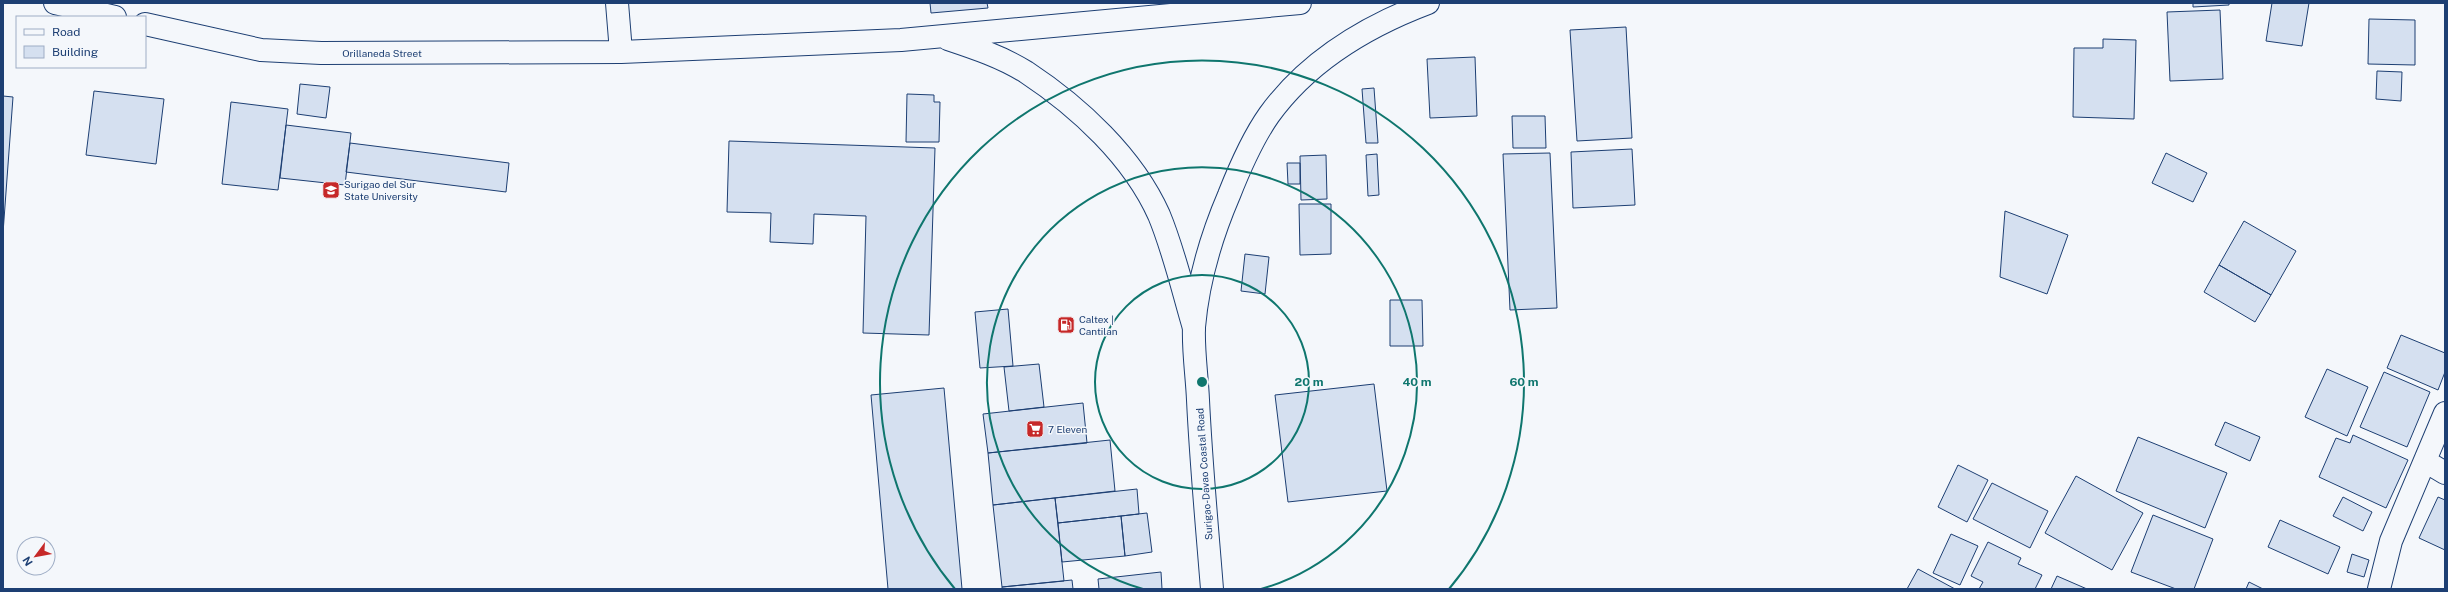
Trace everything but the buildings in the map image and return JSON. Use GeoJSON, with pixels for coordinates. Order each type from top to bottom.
{"type":"FeatureCollection","features":[{"type":"Feature","properties":{"kind":"main road"},"geometry":{"type":"LineString","coordinates":[[55,3],[111,16]]}},
{"type":"Feature","properties":{"kind":"main road"},"geometry":{"type":"LineString","coordinates":[[617,3],[621,52]]}},
{"type":"Feature","properties":{"kind":"main road","name":"Orillaneda Street"},"geometry":{"type":"LineString","coordinates":[[146,24],[261,50],[321,53],[621,52],[901,40],[1300,3]]}},
{"type":"Feature","properties":{"kind":"main road","name":"Surigao-Davao Coastal Road"},"geometry":{"type":"LineString","coordinates":[[1212,589],[1194,328],[1209,248],[1239,172],[1255,137],[1270,114],[1324,59],[1359,34],[1398,14],[1428,3]]}},
{"type":"Feature","properties":{"kind":"main road"},"geometry":{"type":"LineString","coordinates":[[940,36],[986,52],[1026,72],[1089,123],[1118,153],[1139,180],[1158,215],[1172,250],[1194,328]]}},
{"type":"Feature","properties":{"kind":"main road"},"geometry":{"type":"LineString","coordinates":[[2379,589],[2391,541],[2445,412]]}},
{"type":"Feature","properties":{"kind":"main road"},"geometry":{"type":"LineString","coordinates":[[2424,461],[2445,473]]}},
{"type":"Feature","properties":{"kind":"place","name":"Surigao del Sur State University"},"geometry":{"type":"Point","coordinates":[331,190]}},
{"type":"Feature","properties":{"kind":"place","name":"Caltex | Cantilan"},"geometry":{"type":"Point","coordinates":[1066,325]}},
{"type":"Feature","properties":{"kind":"place","name":"7 Eleven"},"geometry":{"type":"Point","coordinates":[1035,429]}}]}
